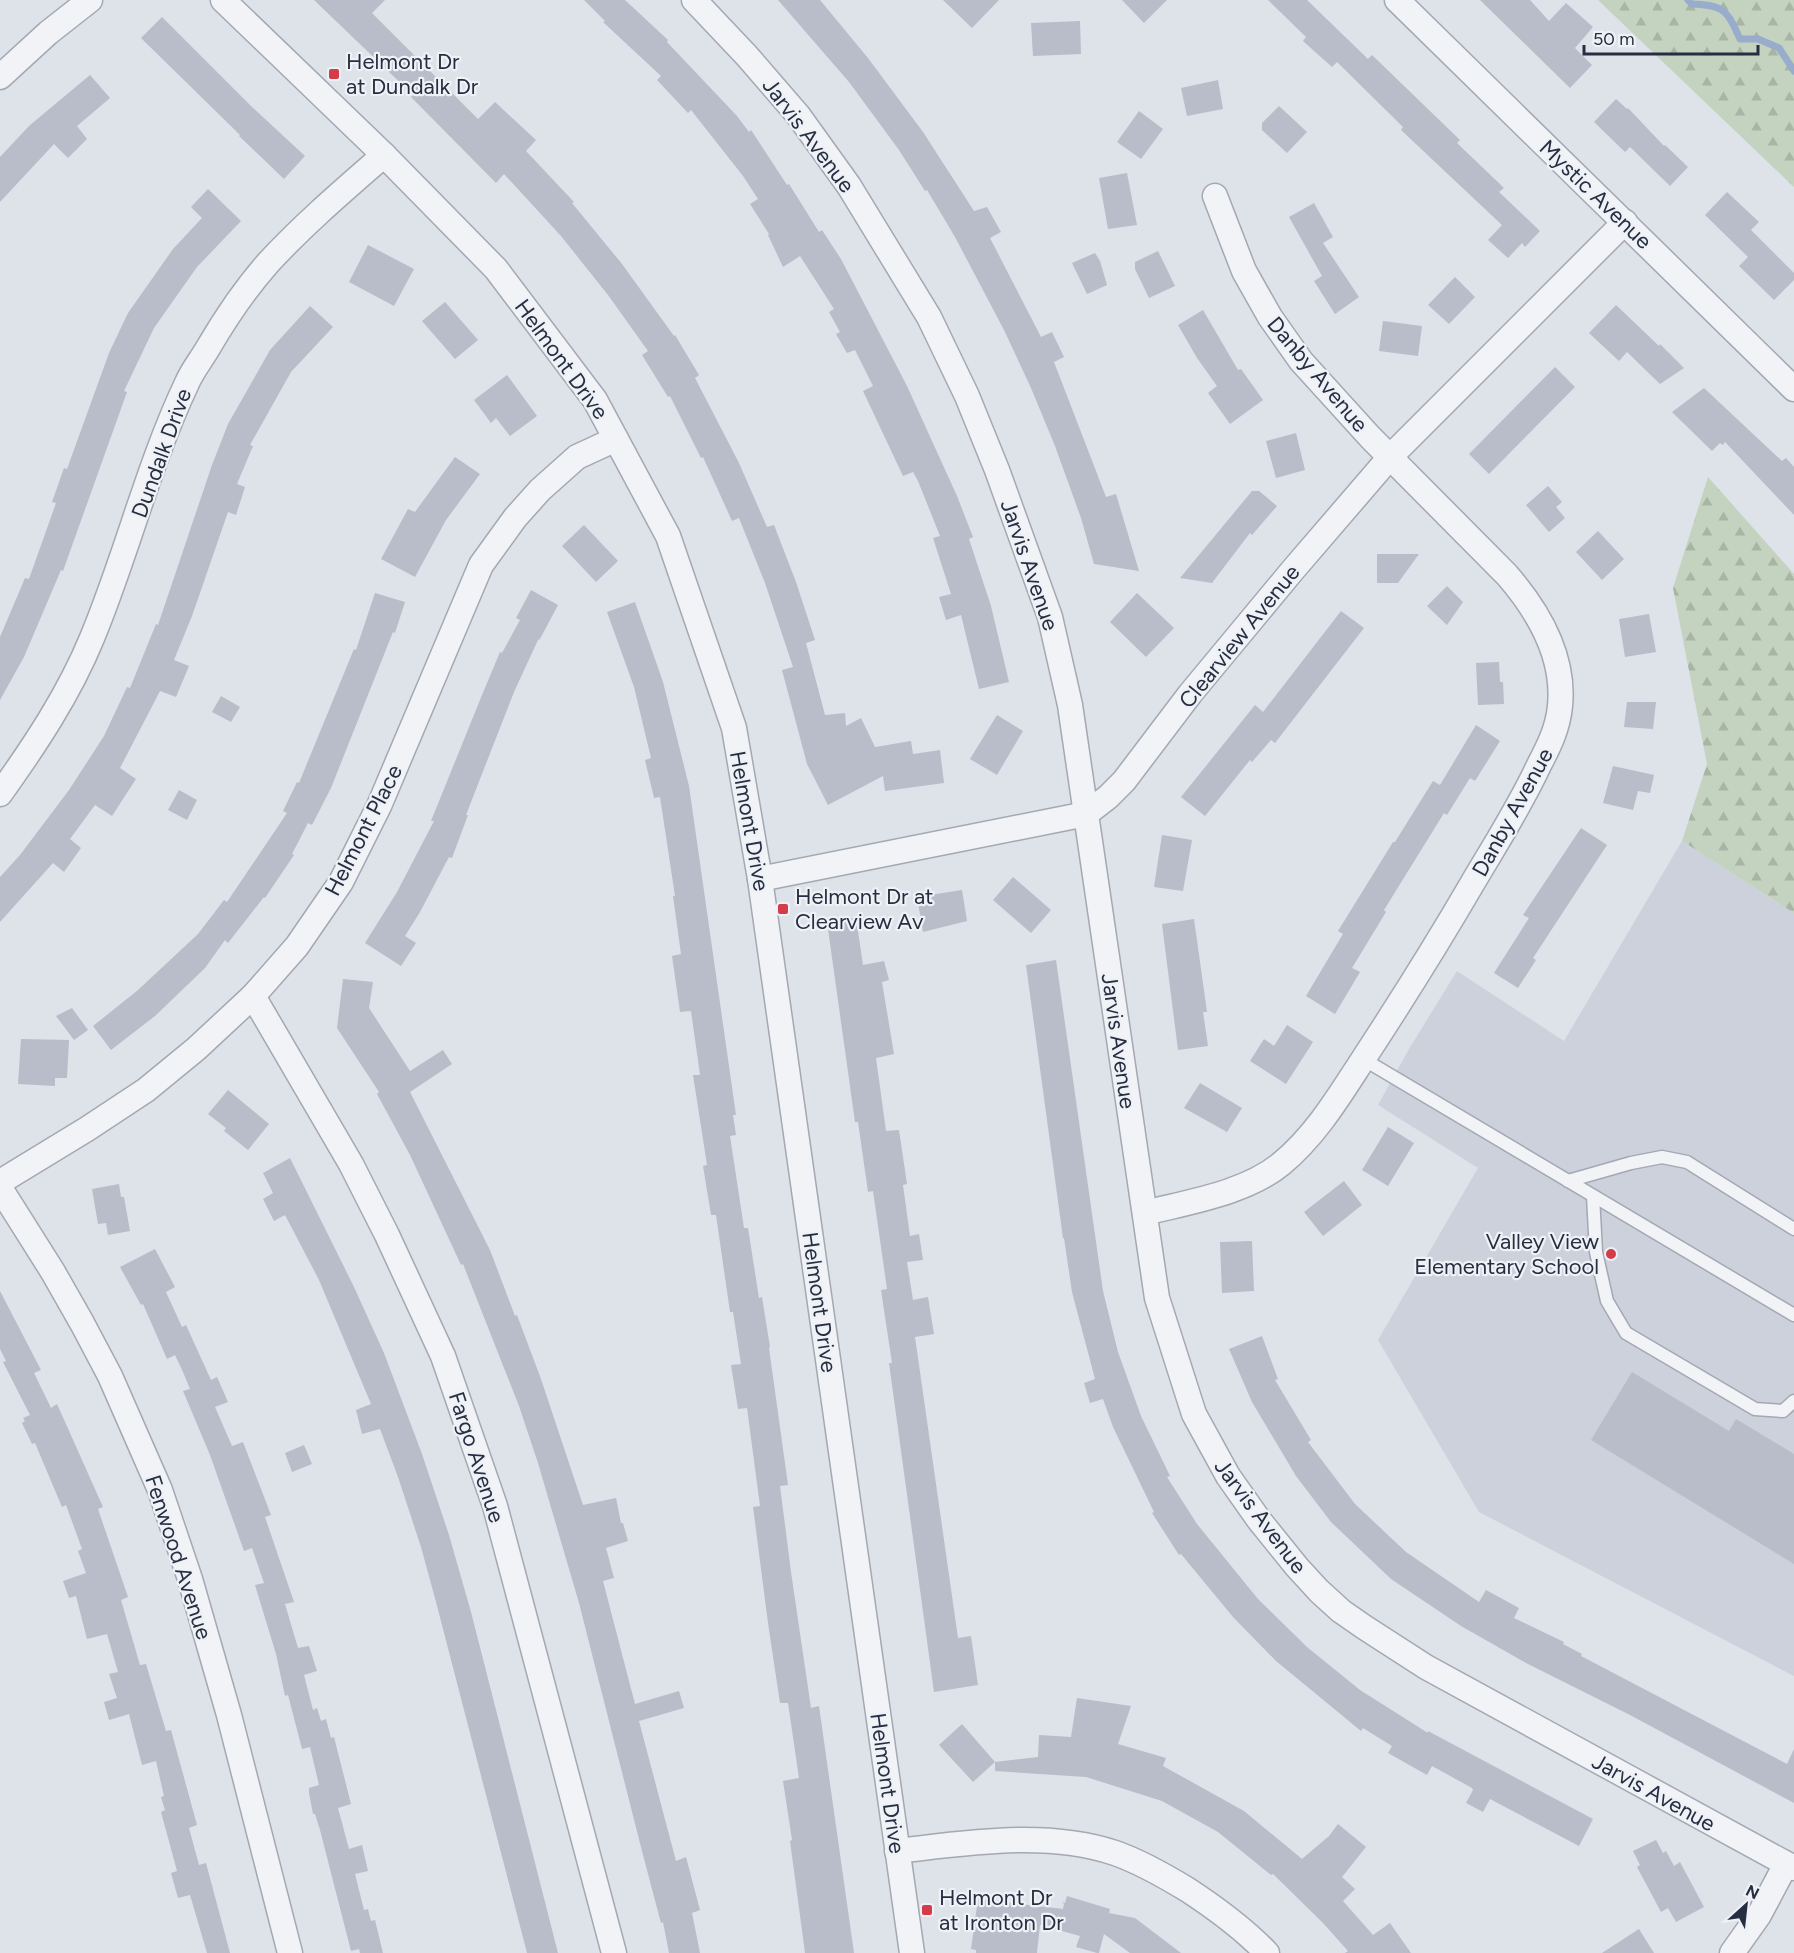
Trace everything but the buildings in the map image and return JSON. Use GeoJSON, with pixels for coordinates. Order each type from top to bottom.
{"type":"FeatureCollection","features":[{"type":"Feature","properties":{"kind":"street"},"geometry":{"type":"LineString","coordinates":[[0,77],[48,33],[90,0]]}},
{"type":"Feature","properties":{"kind":"street","name":"Helmont Drive"},"geometry":{"type":"LineString","coordinates":[[223,0],[384,155],[496,269],[596,400],[668,536],[734,728],[760,879],[912,1953]]}},
{"type":"Feature","properties":{"kind":"street","name":"Jarvis Avenue"},"geometry":{"type":"LineString","coordinates":[[694,0],[798,115],[849,186],[929,317],[958,376],[997,470],[1050,617],[1070,705],[1157,1298],[1194,1414],[1228,1476],[1274,1539],[1319,1591],[1341,1611],[1364,1627],[1426,1667],[1790,1866]]}},
{"type":"Feature","properties":{"kind":"street","name":"Mystic Avenue"},"geometry":{"type":"LineString","coordinates":[[1397,0],[1794,389]]}},
{"type":"Feature","properties":{"kind":"street","name":"Dundalk Drive"},"geometry":{"type":"LineString","coordinates":[[0,794],[49,722],[92,639],[187,381],[217,333],[267,265],[303,228],[384,155]]}},
{"type":"Feature","properties":{"kind":"street","name":"Danby Avenue"},"geometry":{"type":"LineString","coordinates":[[1145,1213],[1249,1184],[1279,1166],[1317,1127],[1412,986],[1525,795],[1556,730],[1560,705],[1561,678],[1555,653],[1528,599],[1390,457],[1301,361],[1270,318],[1244,271],[1215,195]]}},
{"type":"Feature","properties":{"kind":"street","name":"Clearview Avenue"},"geometry":{"type":"LineString","coordinates":[[760,879],[1086,814],[1124,781],[1190,694],[1390,457],[1625,222]]}},
{"type":"Feature","properties":{"kind":"street","name":"Helmont Place"},"geometry":{"type":"LineString","coordinates":[[0,1182],[87,1130],[146,1090],[196,1049],[253,996],[297,945],[341,882],[379,806],[481,565],[515,518],[540,490],[577,457],[616,439]]}},
{"type":"Feature","properties":{"kind":"street","name":"Fargo Avenue"},"geometry":{"type":"LineString","coordinates":[[253,996],[351,1164],[387,1234],[443,1356],[495,1506],[614,1953]]}},
{"type":"Feature","properties":{"kind":"street","name":"Fenwood Avenue"},"geometry":{"type":"LineString","coordinates":[[0,1188],[82,1323],[110,1376],[160,1490],[190,1579],[229,1715],[290,1953]]}},
{"type":"Feature","properties":{"kind":"street"},"geometry":{"type":"LineString","coordinates":[[897,1851],[983,1842],[1029,1840],[1077,1844],[1113,1853],[1143,1864],[1203,1900],[1236,1923],[1267,1953]]}},
{"type":"Feature","properties":{"kind":"street"},"geometry":{"type":"LineString","coordinates":[[1732,1953],[1790,1866]]}},
{"type":"Feature","properties":{"kind":"lane"},"geometry":{"type":"LineString","coordinates":[[1363,1059],[1794,1316]]}},
{"type":"Feature","properties":{"kind":"lane"},"geometry":{"type":"LineString","coordinates":[[1568,1181],[1631,1163],[1662,1157],[1687,1162],[1794,1229]]}},
{"type":"Feature","properties":{"kind":"lane"},"geometry":{"type":"LineString","coordinates":[[1593,1196],[1596,1252],[1607,1301],[1626,1333],[1755,1408],[1783,1411],[1794,1401]]}},
{"type":"Feature","properties":{"kind":"shaded area","name":"Valley View Elementary School"},"geometry":{"type":"Polygon","coordinates":[[[1682,841],[1794,913],[1794,1676],[1479,1512],[1378,1340],[1478,1168],[1378,1105],[1409,1049],[1457,971],[1564,1041],[1682,841]]]}},
{"type":"Feature","properties":{"kind":"green space"},"geometry":{"type":"Polygon","coordinates":[[[1598,0],[1794,0],[1794,187],[1598,0]]]}},
{"type":"Feature","properties":{"kind":"green space"},"geometry":{"type":"Polygon","coordinates":[[[1708,477],[1794,574],[1794,913],[1682,841],[1707,764],[1673,588],[1708,477]]]}},
{"type":"Feature","properties":{"kind":"waterway"},"geometry":{"type":"LineString","coordinates":[[1688,0],[1692,4],[1711,6],[1723,11],[1732,21],[1740,39],[1758,39],[1779,48],[1794,71]]}},
{"type":"Feature","properties":{"kind":"place","name":"Helmont Dr at Dundalk Dr"},"geometry":{"type":"Point","coordinates":[334,74]}},
{"type":"Feature","properties":{"kind":"place","name":"Helmont Dr at Clearview Av"},"geometry":{"type":"Point","coordinates":[783,909]}},
{"type":"Feature","properties":{"kind":"place","name":"Valley View Elementary School"},"geometry":{"type":"Point","coordinates":[1611,1254]}},
{"type":"Feature","properties":{"kind":"place","name":"Helmont Dr at Ironton Dr"},"geometry":{"type":"Point","coordinates":[927,1910]}}]}
